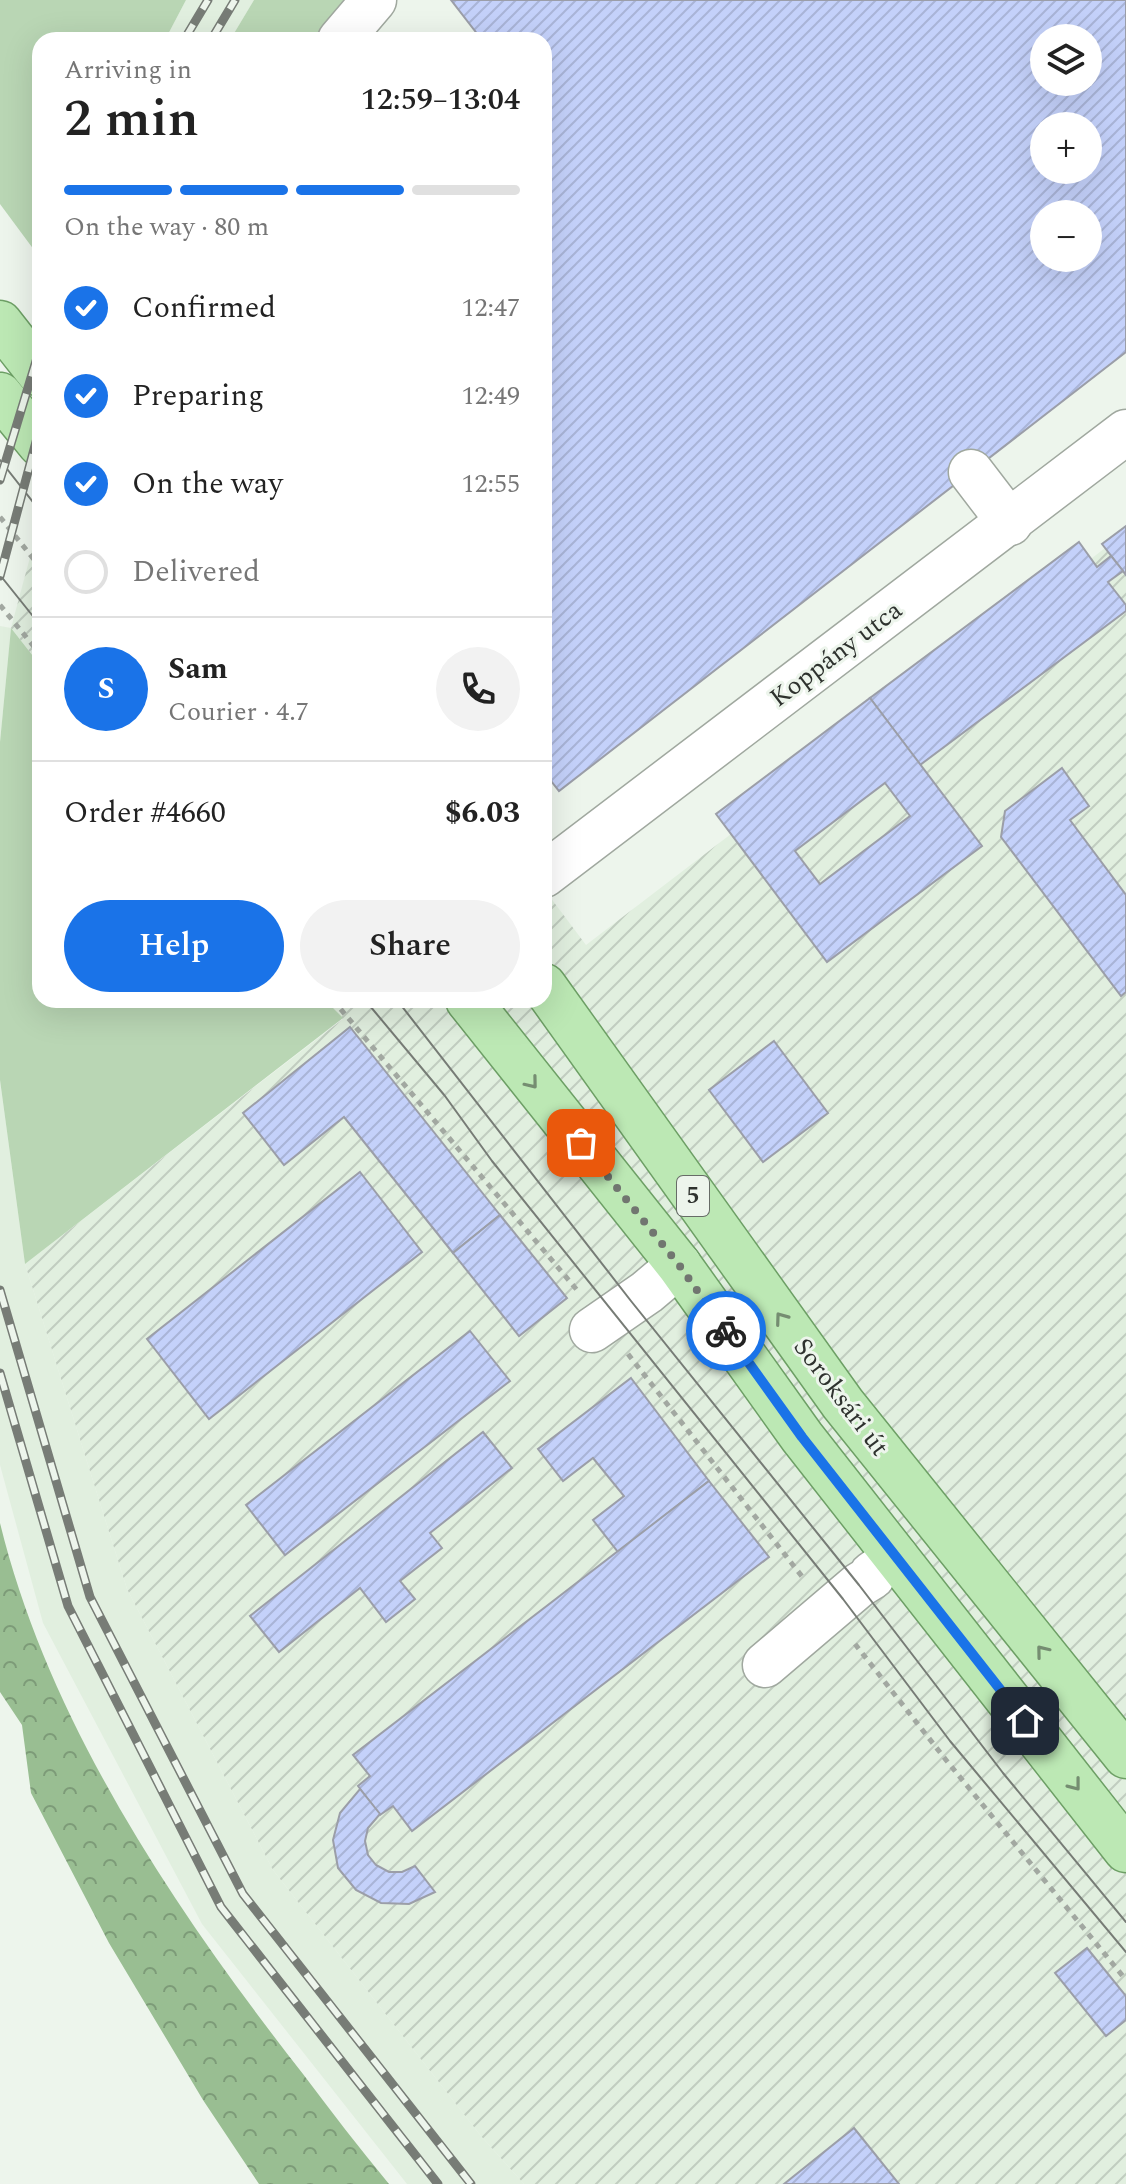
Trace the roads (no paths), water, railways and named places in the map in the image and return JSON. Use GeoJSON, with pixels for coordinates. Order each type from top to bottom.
{"type":"FeatureCollection","features":[{"type":"Feature","properties":{"kind":"main road"},"geometry":{"type":"LineString","coordinates":[[0,323],[32,364]]}},
{"type":"Feature","properties":{"kind":"main road"},"geometry":{"type":"LineString","coordinates":[[0,395],[32,434]]}},
{"type":"Feature","properties":{"kind":"main road","name":"Soroksári út"},"geometry":{"type":"LineString","coordinates":[[552,997],[843,1404],[1126,1756]]}},
{"type":"Feature","properties":{"kind":"main road","name":"Soroksári út"},"geometry":{"type":"LineString","coordinates":[[479,1008],[679,1265],[802,1437],[1126,1850]]}},
{"type":"Feature","properties":{"kind":"street"},"geometry":{"type":"LineString","coordinates":[[347,32],[374,0]]}},
{"type":"Feature","properties":{"kind":"street","name":"Koppány utca"},"geometry":{"type":"LineString","coordinates":[[552,869],[1126,432]]}},
{"type":"Feature","properties":{"kind":"street"},"geometry":{"type":"LineString","coordinates":[[971,472],[1010,523]]}},
{"type":"Feature","properties":{"kind":"street"},"geometry":{"type":"LineString","coordinates":[[598,1326],[679,1265]]}},
{"type":"Feature","properties":{"kind":"street"},"geometry":{"type":"LineString","coordinates":[[765,1665],[896,1557]]}},
{"type":"Feature","properties":{"kind":"tram line"},"geometry":{"type":"LineString","coordinates":[[0,460],[32,501]]}},
{"type":"Feature","properties":{"kind":"tram line"},"geometry":{"type":"LineString","coordinates":[[0,575],[32,615]]}},
{"type":"Feature","properties":{"kind":"tram line"},"geometry":{"type":"LineString","coordinates":[[372,1008],[445,1096],[492,1161],[843,1599],[950,1741],[1126,1952]]}},
{"type":"Feature","properties":{"kind":"tram line"},"geometry":{"type":"LineString","coordinates":[[403,1008],[631,1301],[859,1585],[1003,1773],[1126,1922]]}},
{"type":"Feature","properties":{"kind":"railway"},"geometry":{"type":"LineString","coordinates":[[189,32],[208,0]]}},
{"type":"Feature","properties":{"kind":"railway"},"geometry":{"type":"LineString","coordinates":[[216,32],[235,0]]}},
{"type":"Feature","properties":{"kind":"railway"},"geometry":{"type":"LineString","coordinates":[[0,480],[32,374]]}},
{"type":"Feature","properties":{"kind":"railway"},"geometry":{"type":"LineString","coordinates":[[0,576],[32,457]]}},
{"type":"Feature","properties":{"kind":"railway"},"geometry":{"type":"LineString","coordinates":[[0,1290],[90,1597],[243,1894],[471,2184]]}},
{"type":"Feature","properties":{"kind":"railway"},"geometry":{"type":"LineString","coordinates":[[0,1373],[68,1606],[221,1907],[438,2184]]}}]}
